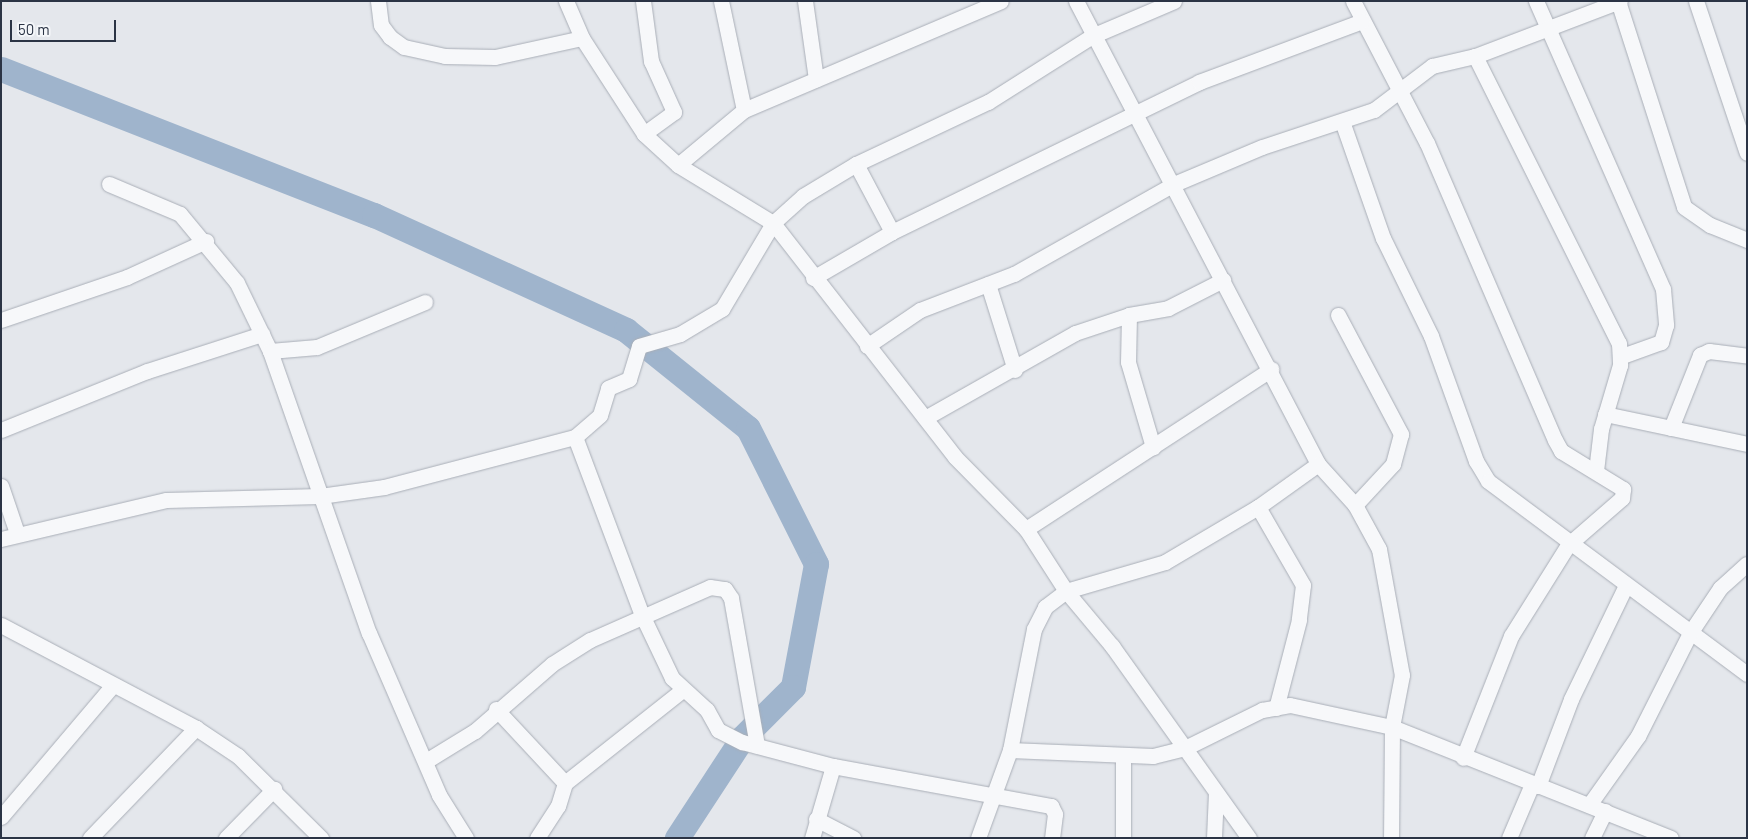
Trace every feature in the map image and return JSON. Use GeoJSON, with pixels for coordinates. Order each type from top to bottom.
{"type":"FeatureCollection","features":[{"type":"Feature","properties":{"kind":"street"},"geometry":{"type":"LineString","coordinates":[[378,1],[381,24],[390,38],[404,47],[445,56],[495,57],[582,38]]}},
{"type":"Feature","properties":{"kind":"street"},"geometry":{"type":"LineString","coordinates":[[566,1],[582,38],[644,134],[678,166],[773,223],[813,278],[955,457],[1026,529],[1066,591],[1112,646],[1249,838]]}},
{"type":"Feature","properties":{"kind":"street"},"geometry":{"type":"LineString","coordinates":[[643,1],[651,61],[674,109],[671,116],[644,134]]}},
{"type":"Feature","properties":{"kind":"street"},"geometry":{"type":"LineString","coordinates":[[721,1],[744,110]]}},
{"type":"Feature","properties":{"kind":"street"},"geometry":{"type":"LineString","coordinates":[[805,1],[816,79]]}},
{"type":"Feature","properties":{"kind":"street"},"geometry":{"type":"LineString","coordinates":[[678,166],[744,110],[1001,1]]}},
{"type":"Feature","properties":{"kind":"street"},"geometry":{"type":"LineString","coordinates":[[1076,1],[1133,116],[1174,184],[1222,280],[1271,369],[1318,464],[1355,505],[1385,567],[1400,650],[1402,675],[1392,727],[1391,838]]}},
{"type":"Feature","properties":{"kind":"street"},"geometry":{"type":"LineString","coordinates":[[1,539],[17,532],[166,500],[320,496],[384,486],[575,437],[600,415],[611,385],[629,379],[639,346],[680,334],[722,309],[773,223],[803,196],[856,164],[988,102],[1092,36],[1174,1]]}},
{"type":"Feature","properties":{"kind":"street"},"geometry":{"type":"LineString","coordinates":[[1353,1],[1400,92],[1555,440],[1561,451],[1618,483],[1622,498],[1568,545],[1511,636],[1463,758]]}},
{"type":"Feature","properties":{"kind":"street"},"geometry":{"type":"LineString","coordinates":[[1536,1],[1547,30],[1663,289],[1666,325],[1661,342],[1622,356]]}},
{"type":"Feature","properties":{"kind":"street"},"geometry":{"type":"LineString","coordinates":[[1696,1],[1747,153]]}},
{"type":"Feature","properties":{"kind":"street"},"geometry":{"type":"LineString","coordinates":[[868,346],[920,310],[988,284],[1174,184],[1262,147],[1343,124],[1400,92],[1432,66],[1475,56],[1618,2],[1684,207],[1710,226],[1747,240]]}},
{"type":"Feature","properties":{"kind":"street"},"geometry":{"type":"LineString","coordinates":[[813,278],[892,232],[1133,116],[1199,82],[1362,21]]}},
{"type":"Feature","properties":{"kind":"street"},"geometry":{"type":"LineString","coordinates":[[1475,56],[1622,356],[1605,414],[1596,471]]}},
{"type":"Feature","properties":{"kind":"street"},"geometry":{"type":"LineString","coordinates":[[1343,124],[1382,238],[1431,336],[1476,461],[1504,497],[1747,674]]}},
{"type":"Feature","properties":{"kind":"street"},"geometry":{"type":"LineString","coordinates":[[856,164],[892,232]]}},
{"type":"Feature","properties":{"kind":"street"},"geometry":{"type":"LineString","coordinates":[[109,184],[180,214],[206,241],[237,282],[270,351],[320,496],[340,542],[369,632],[426,760],[439,795],[466,838]]}},
{"type":"Feature","properties":{"kind":"street"},"geometry":{"type":"LineString","coordinates":[[1,320],[127,277],[206,241]]}},
{"type":"Feature","properties":{"kind":"street"},"geometry":{"type":"LineString","coordinates":[[925,418],[1015,370],[1075,333],[1128,314],[1168,308],[1222,280]]}},
{"type":"Feature","properties":{"kind":"street"},"geometry":{"type":"LineString","coordinates":[[988,284],[1015,370]]}},
{"type":"Feature","properties":{"kind":"street"},"geometry":{"type":"LineString","coordinates":[[270,351],[317,346],[425,302]]}},
{"type":"Feature","properties":{"kind":"street"},"geometry":{"type":"LineString","coordinates":[[1128,314],[1128,362],[1153,447]]}},
{"type":"Feature","properties":{"kind":"street"},"geometry":{"type":"LineString","coordinates":[[1338,315],[1401,434],[1394,464],[1355,505]]}},
{"type":"Feature","properties":{"kind":"street"},"geometry":{"type":"LineString","coordinates":[[1,430],[147,371],[262,334]]}},
{"type":"Feature","properties":{"kind":"street"},"geometry":{"type":"LineString","coordinates":[[1671,428],[1700,355],[1710,350],[1747,356]]}},
{"type":"Feature","properties":{"kind":"street"},"geometry":{"type":"LineString","coordinates":[[1026,529],[1271,369]]}},
{"type":"Feature","properties":{"kind":"street"},"geometry":{"type":"LineString","coordinates":[[1605,414],[1747,444]]}},
{"type":"Feature","properties":{"kind":"street"},"geometry":{"type":"LineString","coordinates":[[575,437],[642,615],[681,690],[701,704],[718,730],[757,746],[833,766],[995,799],[1051,806],[1055,814],[1052,838]]}},
{"type":"Feature","properties":{"kind":"street"},"geometry":{"type":"LineString","coordinates":[[978,838],[995,799],[1010,750],[1034,629],[1045,607],[1066,591],[1158,565],[1258,507],[1318,464]]}},
{"type":"Feature","properties":{"kind":"street"},"geometry":{"type":"LineString","coordinates":[[1,486],[17,532]]}},
{"type":"Feature","properties":{"kind":"street"},"geometry":{"type":"LineString","coordinates":[[1258,507],[1303,585],[1301,614],[1276,708]]}},
{"type":"Feature","properties":{"kind":"street"},"geometry":{"type":"LineString","coordinates":[[1589,805],[1638,736],[1690,633],[1720,588],[1747,564]]}},
{"type":"Feature","properties":{"kind":"street"},"geometry":{"type":"LineString","coordinates":[[1509,838],[1535,785],[1571,699],[1626,585]]}},
{"type":"Feature","properties":{"kind":"street"},"geometry":{"type":"LineString","coordinates":[[426,760],[475,731],[496,709],[559,660],[642,615],[710,586],[725,589],[739,632],[742,682],[757,746]]}},
{"type":"Feature","properties":{"kind":"street"},"geometry":{"type":"LineString","coordinates":[[4,631],[196,728],[238,756],[274,789],[321,838]]}},
{"type":"Feature","properties":{"kind":"street"},"geometry":{"type":"LineString","coordinates":[[1,817],[113,685]]}},
{"type":"Feature","properties":{"kind":"street"},"geometry":{"type":"LineString","coordinates":[[537,838],[558,806],[565,783],[681,690]]}},
{"type":"Feature","properties":{"kind":"street"},"geometry":{"type":"LineString","coordinates":[[1010,750],[1123,758],[1185,748],[1276,708],[1330,711],[1392,727],[1463,758],[1605,811],[1671,838]]}},
{"type":"Feature","properties":{"kind":"street"},"geometry":{"type":"LineString","coordinates":[[496,709],[565,783]]}},
{"type":"Feature","properties":{"kind":"street"},"geometry":{"type":"LineString","coordinates":[[100,835],[196,728]]}},
{"type":"Feature","properties":{"kind":"street"},"geometry":{"type":"LineString","coordinates":[[1123,758],[1123,838]]}},
{"type":"Feature","properties":{"kind":"street"},"geometry":{"type":"LineString","coordinates":[[812,838],[833,766]]}},
{"type":"Feature","properties":{"kind":"street"},"geometry":{"type":"LineString","coordinates":[[226,838],[274,789]]}},
{"type":"Feature","properties":{"kind":"street"},"geometry":{"type":"LineString","coordinates":[[1214,838],[1216,793]]}},
{"type":"Feature","properties":{"kind":"street"},"geometry":{"type":"LineString","coordinates":[[1592,838],[1605,811]]}},
{"type":"Feature","properties":{"kind":"street"},"geometry":{"type":"LineString","coordinates":[[816,819],[853,838]]}},
{"type":"Feature","properties":{"kind":"waterway"},"geometry":{"type":"LineString","coordinates":[[1,69],[374,215],[626,330],[748,428],[816,564],[793,687],[743,737],[677,838]]}}]}
